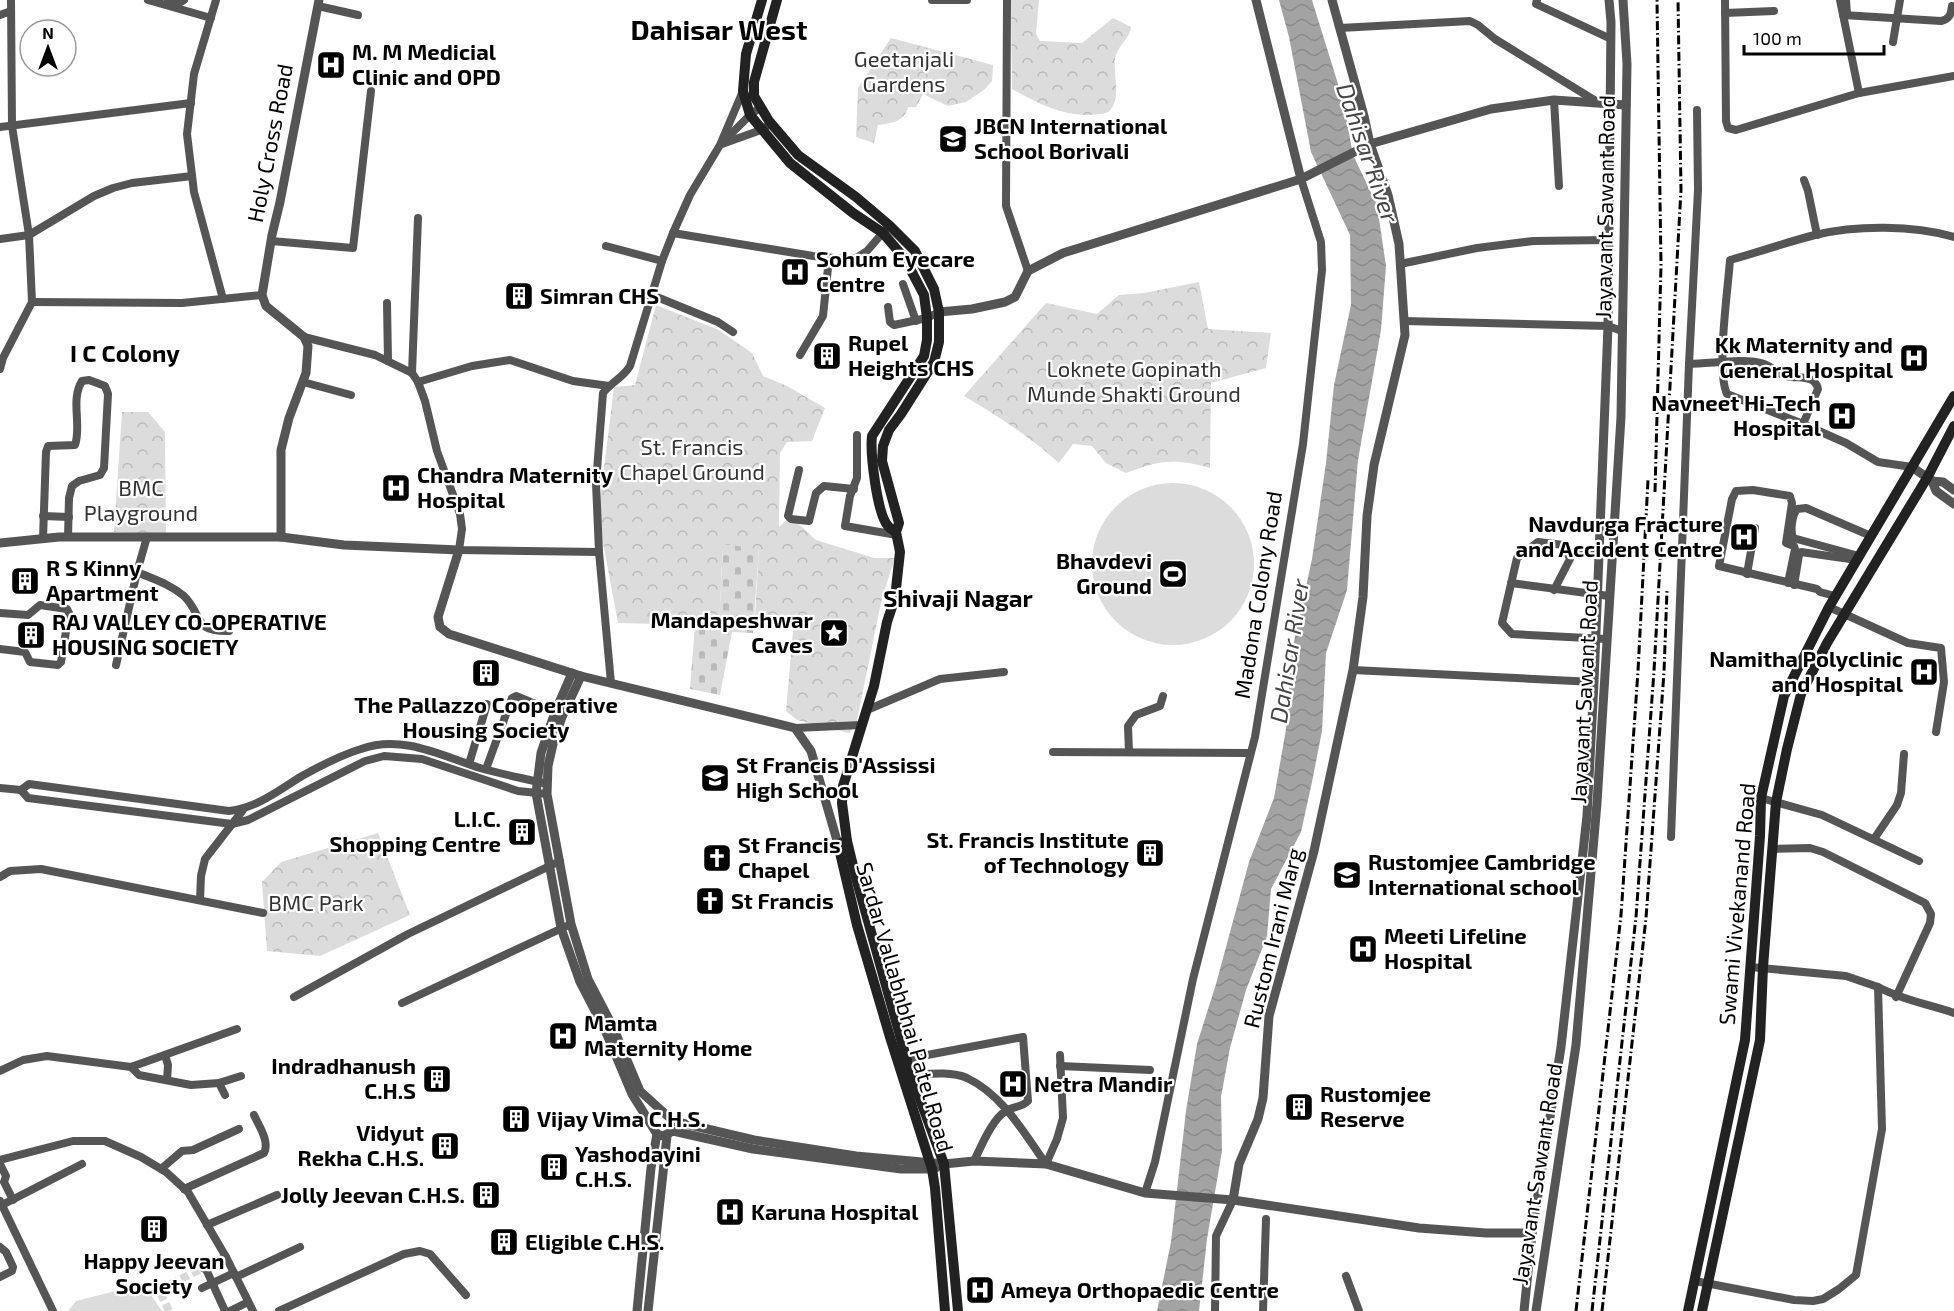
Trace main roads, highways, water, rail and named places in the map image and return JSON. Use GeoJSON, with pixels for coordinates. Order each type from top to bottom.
{"type":"FeatureCollection","features":[{"type":"Feature","properties":{"kind":"main road"},"geometry":{"type":"LineString","coordinates":[[762,0],[746,54],[743,91],[750,115],[790,163],[853,213],[886,229],[924,295],[922,319],[927,340],[924,356],[872,436],[877,491],[887,525],[896,534],[900,552],[894,598],[867,710],[843,786],[842,843]]}},
{"type":"Feature","properties":{"kind":"main road"},"geometry":{"type":"LineString","coordinates":[[777,0],[754,82],[754,96],[771,123],[798,155],[856,197],[886,229],[915,251],[934,289],[939,312],[939,342],[934,362],[889,430],[876,461]]}},
{"type":"Feature","properties":{"kind":"main road","name":"Swami Vivekanand Road"},"geometry":{"type":"LineString","coordinates":[[1688,1311],[1745,1040],[1761,798],[1784,696],[1837,593],[1953,403]]}},
{"type":"Feature","properties":{"kind":"main road","name":"Swami Vivekanand Road"},"geometry":{"type":"LineString","coordinates":[[1702,1311],[1760,1040],[1763,967],[1776,802],[1786,749],[1801,694],[1827,643],[1930,480],[1954,426]]}},
{"type":"Feature","properties":{"kind":"main road","name":"Sardar Vallabhbhai Patel Road"},"geometry":{"type":"LineString","coordinates":[[842,843],[911,1075],[944,1164],[958,1311]]}},
{"type":"Feature","properties":{"kind":"main road","name":"Sardar Vallabhbhai Patel Road"},"geometry":{"type":"LineString","coordinates":[[842,843],[857,925],[931,1166],[935,1188],[945,1311]]}},
{"type":"Feature","properties":{"kind":"main road"},"geometry":{"type":"LineString","coordinates":[[1754,907],[1768,908]]}},
{"type":"Feature","properties":{"kind":"water"},"geometry":{"type":"Polygon","coordinates":[[[1279,0],[1312,0],[1343,100],[1353,155],[1377,205],[1386,266],[1381,330],[1358,460],[1347,590],[1326,653],[1322,731],[1312,782],[1301,832],[1271,889],[1267,936],[1246,990],[1230,1048],[1221,1097],[1222,1151],[1207,1239],[1199,1311],[1157,1311],[1171,1242],[1186,1111],[1197,1044],[1249,862],[1274,798],[1286,729],[1292,651],[1312,559],[1326,463],[1334,385],[1351,305],[1350,235],[1311,152],[1289,37],[1279,0]]]}},
{"type":"Feature","properties":{"kind":"tunnel"},"geometry":{"type":"LineString","coordinates":[[169,1311],[159,1290],[203,1268]]}},
{"type":"Feature","properties":{"kind":"railway"},"geometry":{"type":"LineString","coordinates":[[1655,492],[1661,265],[1657,0]]}},
{"type":"Feature","properties":{"kind":"railway"},"geometry":{"type":"LineString","coordinates":[[1592,1311],[1636,917],[1654,671],[1681,190],[1678,0]]}},
{"type":"Feature","properties":{"kind":"railway"},"geometry":{"type":"LineString","coordinates":[[1576,1311],[1621,915],[1638,671],[1648,480]]}},
{"type":"Feature","properties":{"kind":"railway"},"geometry":{"type":"LineString","coordinates":[[1602,1311],[1646,918],[1664,672],[1667,590]]}},
{"type":"Feature","properties":{"kind":"place","name":"M. M Medicial Clinic and OPD"},"geometry":{"type":"Point","coordinates":[331,65]}},
{"type":"Feature","properties":{"kind":"place","name":"JBCN International School Borivali"},"geometry":{"type":"Point","coordinates":[953,139]}},
{"type":"Feature","properties":{"kind":"place","name":"Sohum Eyecare Centre"},"geometry":{"type":"Point","coordinates":[795,272]}},
{"type":"Feature","properties":{"kind":"place","name":"Simran CHS"},"geometry":{"type":"Point","coordinates":[519,296]}},
{"type":"Feature","properties":{"kind":"place","name":"Rupel Heights CHS"},"geometry":{"type":"Point","coordinates":[827,356]}},
{"type":"Feature","properties":{"kind":"place","name":"Kk Maternity and General Hospital"},"geometry":{"type":"Point","coordinates":[1914,358]}},
{"type":"Feature","properties":{"kind":"place","name":"Navneet Hi-Tech Hospital"},"geometry":{"type":"Point","coordinates":[1842,416]}},
{"type":"Feature","properties":{"kind":"place","name":"Chandra Maternity Hospital"},"geometry":{"type":"Point","coordinates":[396,488]}},
{"type":"Feature","properties":{"kind":"place","name":"Navdurga Fracture and Accident Centre"},"geometry":{"type":"Point","coordinates":[1744,537]}},
{"type":"Feature","properties":{"kind":"place","name":"Bhavdevi Ground"},"geometry":{"type":"Point","coordinates":[1173,574]}},
{"type":"Feature","properties":{"kind":"place","name":"R S Kinny Apartment"},"geometry":{"type":"Point","coordinates":[25,581]}},
{"type":"Feature","properties":{"kind":"place","name":"Mandapeshwar Caves"},"geometry":{"type":"Point","coordinates":[834,633]}},
{"type":"Feature","properties":{"kind":"place","name":"RAJ VALLEY CO-OPERATIVE HOUSING SOCIETY"},"geometry":{"type":"Point","coordinates":[31,635]}},
{"type":"Feature","properties":{"kind":"place","name":"Namitha Polyclinic and Hospital"},"geometry":{"type":"Point","coordinates":[1924,672]}},
{"type":"Feature","properties":{"kind":"place","name":"The Pallazzo Cooperative Housing Society"},"geometry":{"type":"Point","coordinates":[486,673]}},
{"type":"Feature","properties":{"kind":"place","name":"St Francis D'Assissi High School"},"geometry":{"type":"Point","coordinates":[715,778]}},
{"type":"Feature","properties":{"kind":"place","name":"L.I.C. Shopping Centre"},"geometry":{"type":"Point","coordinates":[522,832]}},
{"type":"Feature","properties":{"kind":"place","name":"St. Francis Institute of Technology"},"geometry":{"type":"Point","coordinates":[1150,853]}},
{"type":"Feature","properties":{"kind":"place","name":"St Francis Chapel"},"geometry":{"type":"Point","coordinates":[717,858]}},
{"type":"Feature","properties":{"kind":"place","name":"Rustomjee Cambridge International school"},"geometry":{"type":"Point","coordinates":[1347,875]}},
{"type":"Feature","properties":{"kind":"place","name":"St Francis"},"geometry":{"type":"Point","coordinates":[710,901]}},
{"type":"Feature","properties":{"kind":"place","name":"Meeti Lifeline Hospital"},"geometry":{"type":"Point","coordinates":[1363,949]}},
{"type":"Feature","properties":{"kind":"place","name":"Mamta Maternity Home"},"geometry":{"type":"Point","coordinates":[563,1036]}},
{"type":"Feature","properties":{"kind":"place","name":"Indradhanush C.H.S"},"geometry":{"type":"Point","coordinates":[437,1079]}},
{"type":"Feature","properties":{"kind":"place","name":"Netra Mandir"},"geometry":{"type":"Point","coordinates":[1013,1084]}},
{"type":"Feature","properties":{"kind":"place","name":"Rustomjee Reserve"},"geometry":{"type":"Point","coordinates":[1299,1107]}},
{"type":"Feature","properties":{"kind":"place","name":"Vijay Vima C.H.S."},"geometry":{"type":"Point","coordinates":[516,1119]}},
{"type":"Feature","properties":{"kind":"place","name":"Vidyut Rekha C.H.S."},"geometry":{"type":"Point","coordinates":[445,1146]}},
{"type":"Feature","properties":{"kind":"place","name":"Yashodayini C.H.S."},"geometry":{"type":"Point","coordinates":[554,1167]}},
{"type":"Feature","properties":{"kind":"place","name":"Jolly Jeevan C.H.S."},"geometry":{"type":"Point","coordinates":[486,1195]}},
{"type":"Feature","properties":{"kind":"place","name":"Karuna Hospital"},"geometry":{"type":"Point","coordinates":[730,1212]}},
{"type":"Feature","properties":{"kind":"place","name":"Happy Jeevan Society"},"geometry":{"type":"Point","coordinates":[154,1229]}},
{"type":"Feature","properties":{"kind":"place","name":"Eligible C.H.S."},"geometry":{"type":"Point","coordinates":[504,1242]}},
{"type":"Feature","properties":{"kind":"place","name":"Ameya Orthopaedic Centre"},"geometry":{"type":"Point","coordinates":[980,1290]}},
{"type":"Feature","properties":{"kind":"district","name":"Dahisar West"},"geometry":{"type":"Point","coordinates":[719,30]}},
{"type":"Feature","properties":{"kind":"district","name":"I C Colony"},"geometry":{"type":"Point","coordinates":[125,354]}},
{"type":"Feature","properties":{"kind":"district","name":"Shivaji Nagar"},"geometry":{"type":"Point","coordinates":[958,599]}},
{"type":"Feature","properties":{"kind":"park label","name":"Geetanjali Gardens"},"geometry":{"type":"Point","coordinates":[904,72]}},
{"type":"Feature","properties":{"kind":"park label","name":"Loknete Gopinath Munde Shakti Ground"},"geometry":{"type":"Point","coordinates":[1134,382]}},
{"type":"Feature","properties":{"kind":"park label","name":"St. Francis Chapel Ground"},"geometry":{"type":"Point","coordinates":[692,460]}},
{"type":"Feature","properties":{"kind":"park label","name":"BMC Playground"},"geometry":{"type":"Point","coordinates":[141,500]}},
{"type":"Feature","properties":{"kind":"park label","name":"BMC Park"},"geometry":{"type":"Point","coordinates":[316,903]}},
{"type":"Feature","properties":{"kind":"water label","name":"Dahisar River"},"geometry":{"type":"Point","coordinates":[1367,153]}},
{"type":"Feature","properties":{"kind":"water label","name":"Dahisar River"},"geometry":{"type":"Point","coordinates":[1290,651]}}]}
